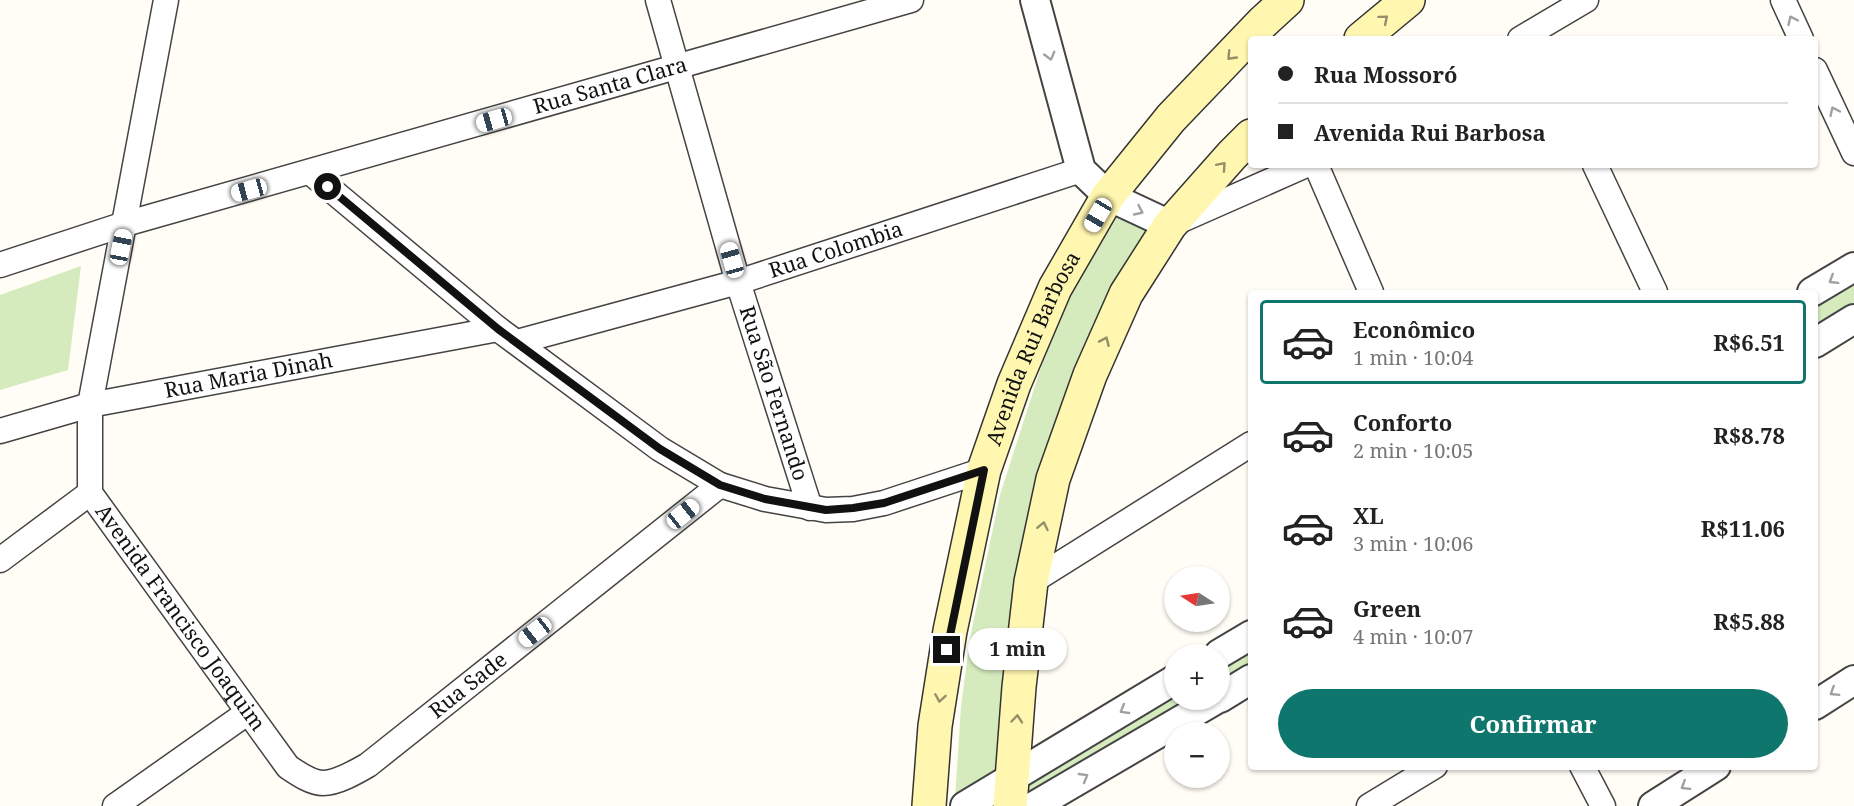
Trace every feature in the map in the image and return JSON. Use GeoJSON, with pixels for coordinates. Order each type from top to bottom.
{"type":"FeatureCollection","features":[{"type":"Feature","properties":{"kind":"main road","name":"Avenida Rui Barbosa"},"geometry":{"type":"LineString","coordinates":[[1249,36],[1287,0]]}},
{"type":"Feature","properties":{"kind":"main road"},"geometry":{"type":"LineString","coordinates":[[1365,36],[1408,0]]}},
{"type":"Feature","properties":{"kind":"main road","name":"Avenida Rui Barbosa"},"geometry":{"type":"LineString","coordinates":[[929,806],[935,726],[950,631],[984,470],[1014,384],[1055,288],[1108,196],[1171,117],[1248,37]]}},
{"type":"Feature","properties":{"kind":"main road"},"geometry":{"type":"LineString","coordinates":[[1011,792],[1031,582],[1053,478],[1090,375],[1126,294],[1170,225],[1248,139]]}},
{"type":"Feature","properties":{"kind":"street","name":"Avenida Francisco Joaquim"},"geometry":{"type":"LineString","coordinates":[[166,0],[90,405],[90,493],[288,767],[322,783]]}},
{"type":"Feature","properties":{"kind":"street","name":"Rua São Fernando"},"geometry":{"type":"LineString","coordinates":[[658,0],[738,282],[810,508]]}},
{"type":"Feature","properties":{"kind":"street","name":"Rua Santa Clara"},"geometry":{"type":"LineString","coordinates":[[0,265],[125,224],[311,173],[911,0]]}},
{"type":"Feature","properties":{"kind":"street"},"geometry":{"type":"LineString","coordinates":[[1035,0],[1081,170],[1108,196],[1170,225],[1299,168]]}},
{"type":"Feature","properties":{"kind":"street"},"geometry":{"type":"LineString","coordinates":[[1530,36],[1586,0]]}},
{"type":"Feature","properties":{"kind":"street"},"geometry":{"type":"LineString","coordinates":[[1783,0],[1800,36]]}},
{"type":"Feature","properties":{"kind":"street"},"geometry":{"type":"LineString","coordinates":[[1818,76],[1854,153]]}},
{"type":"Feature","properties":{"kind":"street"},"geometry":{"type":"LineString","coordinates":[[1317,168],[1370,290]]}},
{"type":"Feature","properties":{"kind":"street"},"geometry":{"type":"LineString","coordinates":[[1596,168],[1654,290]]}},
{"type":"Feature","properties":{"kind":"street","name":"Rua Colombia"},"geometry":{"type":"LineString","coordinates":[[507,335],[738,282],[1081,170]]}},
{"type":"Feature","properties":{"kind":"street"},"geometry":{"type":"LineString","coordinates":[[311,173],[507,335],[660,449],[720,485],[765,499],[826,510],[884,503],[984,470]]}},
{"type":"Feature","properties":{"kind":"street"},"geometry":{"type":"LineString","coordinates":[[1815,290],[1854,267]]}},
{"type":"Feature","properties":{"kind":"street"},"geometry":{"type":"LineString","coordinates":[[1818,341],[1854,319]]}},
{"type":"Feature","properties":{"kind":"street","name":"Rua Maria Dinah"},"geometry":{"type":"LineString","coordinates":[[0,431],[90,405],[507,335]]}},
{"type":"Feature","properties":{"kind":"street"},"geometry":{"type":"LineString","coordinates":[[1031,582],[1248,446]]}},
{"type":"Feature","properties":{"kind":"street","name":"Rua Sade"},"geometry":{"type":"LineString","coordinates":[[322,783],[348,777],[368,765],[720,485]]}},
{"type":"Feature","properties":{"kind":"street"},"geometry":{"type":"LineString","coordinates":[[0,560],[90,493]]}},
{"type":"Feature","properties":{"kind":"street"},"geometry":{"type":"LineString","coordinates":[[1230,647],[1248,637]]}},
{"type":"Feature","properties":{"kind":"street"},"geometry":{"type":"LineString","coordinates":[[1818,703],[1854,680]]}},
{"type":"Feature","properties":{"kind":"street"},"geometry":{"type":"LineString","coordinates":[[1230,691],[1248,681]]}},
{"type":"Feature","properties":{"kind":"street"},"geometry":{"type":"LineString","coordinates":[[965,806],[1011,792],[1164,687]]}},
{"type":"Feature","properties":{"kind":"street"},"geometry":{"type":"LineString","coordinates":[[1034,806],[1198,710]]}},
{"type":"Feature","properties":{"kind":"street"},"geometry":{"type":"LineString","coordinates":[[115,806],[247,713]]}},
{"type":"Feature","properties":{"kind":"street"},"geometry":{"type":"LineString","coordinates":[[1369,806],[1428,770]]}},
{"type":"Feature","properties":{"kind":"street"},"geometry":{"type":"LineString","coordinates":[[1584,770],[1603,806]]}},
{"type":"Feature","properties":{"kind":"street"},"geometry":{"type":"LineString","coordinates":[[1653,806],[1710,770]]}},
{"type":"Feature","properties":{"kind":"green space"},"geometry":{"type":"Polygon","coordinates":[[[1115,208],[1156,231],[1096,339],[1003,774],[955,799],[961,707],[970,638],[1000,495],[1059,311],[1115,208]]]}},
{"type":"Feature","properties":{"kind":"green space"},"geometry":{"type":"Polygon","coordinates":[[[81,266],[68,370],[0,390],[0,295],[81,266]]]}},
{"type":"Feature","properties":{"kind":"green space"},"geometry":{"type":"Polygon","coordinates":[[[1854,274],[1854,312],[1818,334],[1818,297],[1854,274]]]}},
{"type":"Feature","properties":{"kind":"green space"},"geometry":{"type":"Polygon","coordinates":[[[1248,643],[1248,676],[1230,687],[1230,653],[1248,643]]]}},
{"type":"Feature","properties":{"kind":"green space"},"geometry":{"type":"Polygon","coordinates":[[[1164,692],[1164,710],[1191,710],[1171,722],[1164,722],[1164,726],[1030,806],[1014,778],[1164,692]]]}},
{"type":"Feature","properties":{"kind":"route"},"geometry":{"type":"LineString","coordinates":[[328,187],[498,329],[660,449],[720,485],[765,499],[826,510],[884,503],[984,470],[947,650]]}}]}
